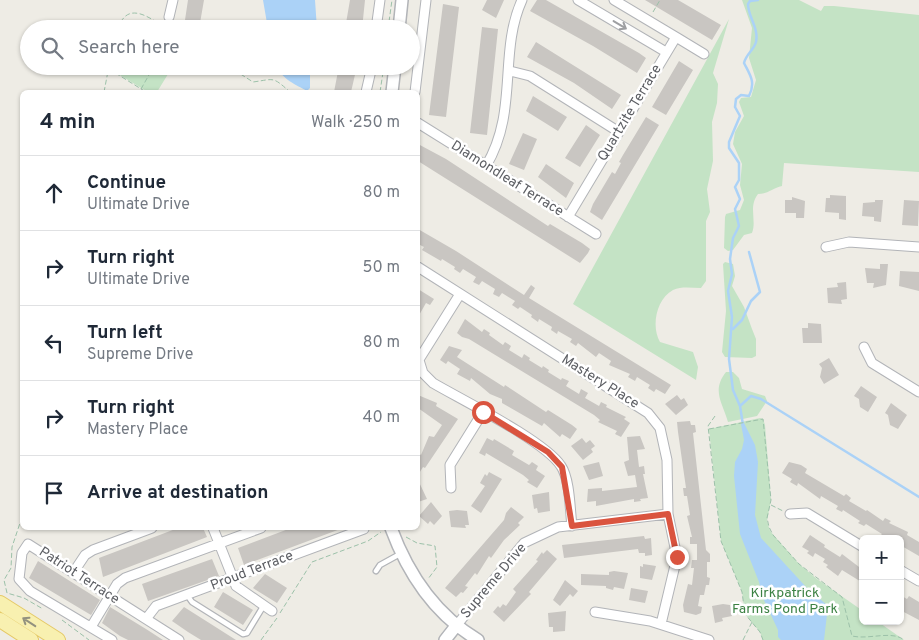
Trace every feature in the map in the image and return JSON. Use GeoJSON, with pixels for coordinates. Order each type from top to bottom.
{"type":"FeatureCollection","features":[{"type":"Feature","properties":{"kind":"main road"},"geometry":{"type":"LineString","coordinates":[[0,603],[58,640]]}},
{"type":"Feature","properties":{"kind":"main road"},"geometry":{"type":"LineString","coordinates":[[0,620],[31,640]]}},
{"type":"Feature","properties":{"kind":"street"},"geometry":{"type":"LineString","coordinates":[[169,17],[173,0]]}},
{"type":"Feature","properties":{"kind":"street"},"geometry":{"type":"LineString","coordinates":[[377,20],[380,0]]}},
{"type":"Feature","properties":{"kind":"street"},"geometry":{"type":"LineString","coordinates":[[399,20],[402,0]]}},
{"type":"Feature","properties":{"kind":"street"},"geometry":{"type":"LineString","coordinates":[[420,50],[426,0]]}},
{"type":"Feature","properties":{"kind":"street"},"geometry":{"type":"LineString","coordinates":[[486,166],[502,134],[514,26],[522,0]]}},
{"type":"Feature","properties":{"kind":"street"},"geometry":{"type":"LineString","coordinates":[[578,0],[666,52]]}},
{"type":"Feature","properties":{"kind":"street"},"geometry":{"type":"LineString","coordinates":[[614,0],[704,54]]}},
{"type":"Feature","properties":{"kind":"street","name":"Quartzite Terrace"},"geometry":{"type":"LineString","coordinates":[[568,217],[676,37]]}},
{"type":"Feature","properties":{"kind":"street"},"geometry":{"type":"LineString","coordinates":[[510,71],[530,76],[619,132]]}},
{"type":"Feature","properties":{"kind":"street"},"geometry":{"type":"LineString","coordinates":[[366,90],[370,75]]}},
{"type":"Feature","properties":{"kind":"street"},"geometry":{"type":"LineString","coordinates":[[392,90],[394,75]]}},
{"type":"Feature","properties":{"kind":"street"},"geometry":{"type":"LineString","coordinates":[[415,90],[417,75]]}},
{"type":"Feature","properties":{"kind":"street","name":"Diamondleaf Terrace"},"geometry":{"type":"LineString","coordinates":[[420,124],[596,234]]}},
{"type":"Feature","properties":{"kind":"street"},"geometry":{"type":"LineString","coordinates":[[826,247],[849,242],[919,247]]}},
{"type":"Feature","properties":{"kind":"street","name":"Mastery Place"},"geometry":{"type":"LineString","coordinates":[[420,269],[648,412],[660,428],[667,460],[668,514],[677,557],[661,624]]}},
{"type":"Feature","properties":{"kind":"street"},"geometry":{"type":"LineString","coordinates":[[420,358],[460,294]]}},
{"type":"Feature","properties":{"kind":"street"},"geometry":{"type":"LineString","coordinates":[[864,347],[872,363],[919,392]]}},
{"type":"Feature","properties":{"kind":"street"},"geometry":{"type":"LineString","coordinates":[[420,366],[423,373],[433,383],[548,452],[562,467],[572,526]]}},
{"type":"Feature","properties":{"kind":"street"},"geometry":{"type":"LineString","coordinates":[[451,488],[450,466],[483,412]]}},
{"type":"Feature","properties":{"kind":"street","name":"Supreme Drive"},"geometry":{"type":"LineString","coordinates":[[444,640],[524,543],[558,527],[668,514]]}},
{"type":"Feature","properties":{"kind":"street"},"geometry":{"type":"LineString","coordinates":[[790,514],[807,514],[859,545]]}},
{"type":"Feature","properties":{"kind":"street"},"geometry":{"type":"LineString","coordinates":[[73,572],[86,554],[93,550],[147,530]]}},
{"type":"Feature","properties":{"kind":"street"},"geometry":{"type":"LineString","coordinates":[[215,530],[236,586],[268,608]]}},
{"type":"Feature","properties":{"kind":"street"},"geometry":{"type":"LineString","coordinates":[[91,627],[117,584],[125,578],[255,530]]}},
{"type":"Feature","properties":{"kind":"street","name":"Proud Terrace"},"geometry":{"type":"LineString","coordinates":[[146,619],[156,606],[361,530]]}},
{"type":"Feature","properties":{"kind":"street"},"geometry":{"type":"LineString","coordinates":[[392,530],[400,554],[419,585],[456,626],[478,640]]}},
{"type":"Feature","properties":{"kind":"street","name":"Patriot Terrace"},"geometry":{"type":"LineString","coordinates":[[112,640],[30,591],[19,579],[22,553],[28,544],[179,640]]}},
{"type":"Feature","properties":{"kind":"street"},"geometry":{"type":"LineString","coordinates":[[904,572],[919,581]]}},
{"type":"Feature","properties":{"kind":"street"},"geometry":{"type":"LineString","coordinates":[[595,612],[661,624],[709,640]]}},
{"type":"Feature","properties":{"kind":"lane"},"geometry":{"type":"LineString","coordinates":[[376,571],[380,565],[400,554]]}},
{"type":"Feature","properties":{"kind":"lane"},"geometry":{"type":"LineString","coordinates":[[187,595],[192,602],[243,634],[268,608]]}},
{"type":"Feature","properties":{"kind":"path"},"geometry":{"type":"LineString","coordinates":[[389,20],[392,0]]}},
{"type":"Feature","properties":{"kind":"path"},"geometry":{"type":"LineString","coordinates":[[647,20],[660,0]]}},
{"type":"Feature","properties":{"kind":"path"},"geometry":{"type":"LineString","coordinates":[[121,20],[128,11],[132,11],[152,20]]}},
{"type":"Feature","properties":{"kind":"path"},"geometry":{"type":"LineString","coordinates":[[104,90],[108,75]]}},
{"type":"Feature","properties":{"kind":"path"},"geometry":{"type":"LineString","coordinates":[[119,75],[141,89],[149,75]]}},
{"type":"Feature","properties":{"kind":"path"},"geometry":{"type":"LineString","coordinates":[[242,75],[253,82],[270,78],[274,79],[288,90]]}},
{"type":"Feature","properties":{"kind":"path"},"geometry":{"type":"LineString","coordinates":[[380,90],[383,75]]}},
{"type":"Feature","properties":{"kind":"path"},"geometry":{"type":"LineString","coordinates":[[715,416],[709,423],[709,429],[721,540],[742,592],[746,614],[763,640]]}},
{"type":"Feature","properties":{"kind":"path"},"geometry":{"type":"LineString","coordinates":[[709,429],[760,418]]}},
{"type":"Feature","properties":{"kind":"path"},"geometry":{"type":"LineString","coordinates":[[771,504],[790,514]]}},
{"type":"Feature","properties":{"kind":"path"},"geometry":{"type":"LineString","coordinates":[[261,640],[289,602],[312,562],[368,541],[387,530]]}},
{"type":"Feature","properties":{"kind":"path"},"geometry":{"type":"LineString","coordinates":[[395,540],[408,537],[417,543],[435,546],[437,567],[430,578],[419,585]]}},
{"type":"Feature","properties":{"kind":"path"},"geometry":{"type":"LineString","coordinates":[[842,596],[852,636],[871,639],[896,636],[904,640]]}},
{"type":"Feature","properties":{"kind":"path"},"geometry":{"type":"LineString","coordinates":[[743,640],[752,621]]}},
{"type":"Feature","properties":{"kind":"green space"},"geometry":{"type":"Polygon","coordinates":[[[742,0],[799,0],[821,11],[824,6],[834,6],[919,15],[919,172],[784,163],[782,186],[758,194],[753,209],[754,223],[752,233],[744,235],[733,250],[728,251],[724,248],[725,217],[726,214],[740,210],[744,200],[740,185],[742,164],[733,144],[735,132],[744,116],[739,102],[741,98],[751,97],[756,80],[749,58],[752,28],[742,0]]]}},
{"type":"Feature","properties":{"kind":"green space"},"geometry":{"type":"Polygon","coordinates":[[[729,19],[713,73],[718,84],[717,103],[712,122],[713,161],[707,189],[710,212],[706,221],[706,281],[701,288],[680,288],[667,294],[659,306],[656,321],[657,336],[660,342],[693,352],[698,367],[696,380],[573,304],[729,19]]]}},
{"type":"Feature","properties":{"kind":"green space"},"geometry":{"type":"Polygon","coordinates":[[[120,75],[167,75],[158,90],[145,90],[120,75]]]}},
{"type":"Feature","properties":{"kind":"green space"},"geometry":{"type":"Polygon","coordinates":[[[725,262],[733,264],[735,276],[732,286],[744,307],[756,339],[756,356],[752,358],[725,357],[722,352],[726,311],[723,264],[725,262]]]}},
{"type":"Feature","properties":{"kind":"green space"},"geometry":{"type":"Polygon","coordinates":[[[726,372],[733,372],[739,378],[742,389],[765,396],[767,401],[757,416],[728,422],[719,391],[719,385],[726,372]]]}},
{"type":"Feature","properties":{"kind":"green space","name":"Kirkpatrick Farms Pond Park"},"geometry":{"type":"Polygon","coordinates":[[[760,418],[763,419],[771,500],[767,521],[770,531],[799,564],[859,608],[859,625],[883,625],[904,640],[763,640],[760,632],[745,614],[742,592],[721,541],[709,429],[760,418]]]}},
{"type":"Feature","properties":{"kind":"water"},"geometry":{"type":"Polygon","coordinates":[[[263,0],[315,0],[316,20],[266,20],[263,0]]]}},
{"type":"Feature","properties":{"kind":"water"},"geometry":{"type":"Polygon","coordinates":[[[282,75],[310,75],[310,88],[305,90],[282,75]]]}},
{"type":"Feature","properties":{"kind":"water"},"geometry":{"type":"Polygon","coordinates":[[[744,423],[755,445],[758,462],[755,515],[761,538],[807,588],[828,606],[824,640],[781,640],[778,637],[778,630],[763,598],[759,582],[740,534],[734,476],[735,462],[742,449],[744,440],[741,424],[744,423]]]}},
{"type":"Feature","properties":{"kind":"building"},"geometry":{"type":"Polygon","coordinates":[[[188,0],[204,0],[201,20],[185,20],[188,0]]]}},
{"type":"Feature","properties":{"kind":"building"},"geometry":{"type":"Polygon","coordinates":[[[350,0],[365,0],[363,20],[347,20],[350,0]]]}},
{"type":"Feature","properties":{"kind":"building"},"geometry":{"type":"Polygon","coordinates":[[[487,0],[504,0],[496,18],[482,10],[487,0]]]}},
{"type":"Feature","properties":{"kind":"building"},"geometry":{"type":"Polygon","coordinates":[[[537,0],[546,0],[646,58],[637,73],[530,11],[537,0]]]}},
{"type":"Feature","properties":{"kind":"building"},"geometry":{"type":"Polygon","coordinates":[[[645,0],[678,0],[721,25],[712,40],[645,0]]]}},
{"type":"Feature","properties":{"kind":"building"},"geometry":{"type":"Polygon","coordinates":[[[443,4],[459,7],[446,117],[429,115],[443,4]]]}},
{"type":"Feature","properties":{"kind":"building"},"geometry":{"type":"Polygon","coordinates":[[[482,27],[498,29],[487,135],[470,133],[482,27]]]}},
{"type":"Feature","properties":{"kind":"building"},"geometry":{"type":"Polygon","coordinates":[[[536,42],[621,95],[612,109],[574,83],[527,57],[536,42]]]}},
{"type":"Feature","properties":{"kind":"building"},"geometry":{"type":"Polygon","coordinates":[[[679,61],[693,70],[666,115],[652,107],[679,61]]]}},
{"type":"Feature","properties":{"kind":"building"},"geometry":{"type":"Polygon","coordinates":[[[337,75],[355,75],[351,90],[334,90],[337,75]]]}},
{"type":"Feature","properties":{"kind":"building"},"geometry":{"type":"Polygon","coordinates":[[[533,96],[567,117],[558,131],[526,111],[533,96]]]}},
{"type":"Feature","properties":{"kind":"building"},"geometry":{"type":"Polygon","coordinates":[[[646,117],[659,125],[602,220],[590,212],[593,204],[612,172],[615,174],[621,163],[619,162],[646,117]]]}},
{"type":"Feature","properties":{"kind":"building"},"geometry":{"type":"Polygon","coordinates":[[[586,125],[600,135],[580,167],[565,158],[586,125]]]}},
{"type":"Feature","properties":{"kind":"building"},"geometry":{"type":"Polygon","coordinates":[[[523,133],[537,139],[524,170],[509,164],[523,133]]]}},
{"type":"Feature","properties":{"kind":"building"},"geometry":{"type":"Polygon","coordinates":[[[420,145],[446,159],[548,226],[550,224],[582,243],[590,249],[580,263],[420,162],[420,145]]]}},
{"type":"Feature","properties":{"kind":"building"},"geometry":{"type":"Polygon","coordinates":[[[546,164],[574,183],[566,198],[538,177],[546,164]]]}},
{"type":"Feature","properties":{"kind":"building"},"geometry":{"type":"Polygon","coordinates":[[[830,195],[846,196],[846,220],[839,219],[839,213],[825,212],[826,198],[830,198],[830,195]]]}},
{"type":"Feature","properties":{"kind":"building"},"geometry":{"type":"Polygon","coordinates":[[[792,197],[805,201],[804,218],[796,218],[796,213],[785,213],[785,200],[792,200],[792,197]]]}},
{"type":"Feature","properties":{"kind":"building"},"geometry":{"type":"Polygon","coordinates":[[[875,200],[883,200],[881,222],[874,221],[874,217],[862,216],[863,203],[875,202],[875,200]]]}},
{"type":"Feature","properties":{"kind":"building"},"geometry":{"type":"Polygon","coordinates":[[[904,200],[919,201],[918,226],[902,225],[904,200]]]}},
{"type":"Feature","properties":{"kind":"building"},"geometry":{"type":"Polygon","coordinates":[[[420,230],[524,295],[531,285],[535,288],[529,298],[671,385],[665,394],[656,389],[654,392],[648,388],[650,385],[637,377],[635,381],[628,377],[630,374],[609,365],[611,361],[599,353],[596,357],[578,343],[576,346],[570,342],[572,339],[558,331],[557,334],[551,330],[552,327],[539,319],[538,322],[531,317],[532,315],[520,307],[518,309],[512,305],[515,301],[502,293],[499,297],[493,294],[495,289],[482,281],[479,285],[473,282],[476,277],[463,269],[460,273],[454,269],[455,267],[442,259],[441,261],[422,250],[424,247],[420,245],[420,230]]]}},
{"type":"Feature","properties":{"kind":"building"},"geometry":{"type":"Polygon","coordinates":[[[880,264],[888,264],[886,285],[873,288],[874,283],[867,283],[865,268],[880,269],[880,264]]]}},
{"type":"Feature","properties":{"kind":"building"},"geometry":{"type":"Polygon","coordinates":[[[900,271],[919,272],[919,291],[899,286],[900,271]]]}},
{"type":"Feature","properties":{"kind":"building"},"geometry":{"type":"Polygon","coordinates":[[[846,282],[847,299],[841,300],[842,304],[828,303],[827,288],[838,287],[837,283],[846,282]]]}},
{"type":"Feature","properties":{"kind":"building"},"geometry":{"type":"Polygon","coordinates":[[[420,290],[434,299],[430,305],[426,303],[420,314],[420,290]]]}},
{"type":"Feature","properties":{"kind":"building"},"geometry":{"type":"Polygon","coordinates":[[[465,319],[482,332],[484,329],[490,333],[489,335],[503,345],[505,342],[511,346],[509,350],[522,358],[524,354],[530,358],[529,360],[542,368],[543,366],[549,370],[548,372],[561,380],[562,378],[569,381],[566,386],[579,394],[581,389],[588,393],[585,398],[599,406],[601,402],[607,405],[606,407],[626,417],[624,419],[630,423],[621,437],[615,434],[617,431],[598,422],[600,420],[594,415],[469,339],[462,337],[457,333],[465,319]]]}},
{"type":"Feature","properties":{"kind":"building"},"geometry":{"type":"Polygon","coordinates":[[[808,323],[821,324],[822,343],[803,343],[802,328],[808,328],[808,323]]]}},
{"type":"Feature","properties":{"kind":"building"},"geometry":{"type":"Polygon","coordinates":[[[449,346],[462,350],[457,357],[546,412],[548,410],[572,425],[577,429],[570,439],[562,434],[560,437],[544,423],[542,426],[502,403],[502,399],[490,394],[471,378],[470,381],[457,374],[460,369],[448,361],[446,364],[440,360],[449,346]]]}},
{"type":"Feature","properties":{"kind":"building"},"geometry":{"type":"Polygon","coordinates":[[[829,358],[839,375],[824,384],[820,377],[822,368],[819,364],[829,358]]]}},
{"type":"Feature","properties":{"kind":"building"},"geometry":{"type":"Polygon","coordinates":[[[861,386],[877,397],[868,412],[860,407],[859,399],[854,396],[861,386]]]}},
{"type":"Feature","properties":{"kind":"building"},"geometry":{"type":"Polygon","coordinates":[[[677,395],[681,400],[684,398],[688,405],[676,415],[665,404],[677,395]]]}},
{"type":"Feature","properties":{"kind":"building"},"geometry":{"type":"Polygon","coordinates":[[[420,396],[437,403],[436,406],[458,419],[425,468],[423,467],[420,472],[420,454],[429,436],[434,437],[442,425],[420,409],[420,396]]]}},
{"type":"Feature","properties":{"kind":"building"},"geometry":{"type":"Polygon","coordinates":[[[891,403],[907,415],[898,429],[890,425],[888,415],[885,413],[891,403]]]}},
{"type":"Feature","properties":{"kind":"building"},"geometry":{"type":"Polygon","coordinates":[[[690,421],[691,425],[695,425],[696,432],[693,433],[706,550],[710,554],[710,562],[707,562],[707,577],[710,578],[709,585],[706,585],[704,595],[700,595],[698,606],[702,607],[701,613],[696,615],[684,612],[683,605],[688,584],[692,585],[694,568],[691,568],[692,560],[697,560],[697,544],[690,544],[690,537],[692,537],[687,516],[690,515],[687,496],[684,496],[683,488],[686,488],[677,422],[690,421]]]}},
{"type":"Feature","properties":{"kind":"building"},"geometry":{"type":"Polygon","coordinates":[[[640,436],[645,449],[637,450],[639,467],[644,466],[645,474],[643,474],[648,498],[640,499],[641,501],[634,502],[634,499],[596,506],[596,501],[587,502],[588,489],[602,488],[602,491],[637,487],[635,475],[628,476],[624,462],[629,460],[627,437],[640,436]]]}},
{"type":"Feature","properties":{"kind":"building"},"geometry":{"type":"Polygon","coordinates":[[[487,438],[493,441],[494,439],[514,451],[512,455],[529,465],[532,462],[538,466],[536,470],[545,476],[537,488],[527,482],[529,480],[523,475],[486,453],[485,456],[479,453],[487,438]]]}},
{"type":"Feature","properties":{"kind":"building"},"geometry":{"type":"Polygon","coordinates":[[[582,438],[586,443],[590,440],[595,446],[591,449],[593,452],[583,460],[571,446],[582,438]]]}},
{"type":"Feature","properties":{"kind":"building"},"geometry":{"type":"Polygon","coordinates":[[[599,462],[603,476],[589,480],[583,466],[599,462]]]}},
{"type":"Feature","properties":{"kind":"building"},"geometry":{"type":"Polygon","coordinates":[[[789,462],[801,465],[807,469],[805,473],[844,496],[846,494],[851,498],[849,501],[883,521],[885,518],[891,521],[889,523],[908,532],[907,535],[919,542],[919,556],[904,547],[904,535],[881,535],[866,524],[864,526],[858,523],[860,521],[843,510],[842,512],[836,509],[838,506],[821,496],[820,499],[798,483],[797,486],[790,482],[792,479],[782,473],[789,462]]]}},
{"type":"Feature","properties":{"kind":"building"},"geometry":{"type":"Polygon","coordinates":[[[489,472],[502,479],[481,513],[471,506],[485,486],[480,483],[485,474],[487,476],[489,472]]]}},
{"type":"Feature","properties":{"kind":"building"},"geometry":{"type":"Polygon","coordinates":[[[420,484],[427,499],[420,501],[420,484]]]}},
{"type":"Feature","properties":{"kind":"building"},"geometry":{"type":"Polygon","coordinates":[[[549,492],[550,511],[538,513],[537,508],[534,509],[532,495],[549,492]]]}},
{"type":"Feature","properties":{"kind":"building"},"geometry":{"type":"Polygon","coordinates":[[[431,502],[442,516],[434,525],[430,521],[428,524],[420,515],[431,502]]]}},
{"type":"Feature","properties":{"kind":"building"},"geometry":{"type":"Polygon","coordinates":[[[511,507],[524,517],[518,523],[520,525],[504,540],[491,558],[489,556],[477,575],[475,573],[465,586],[468,587],[463,593],[461,592],[456,597],[445,588],[504,520],[506,513],[511,507]]]}},
{"type":"Feature","properties":{"kind":"building"},"geometry":{"type":"Polygon","coordinates":[[[449,511],[467,511],[469,525],[465,525],[466,528],[451,527],[449,511]]]}},
{"type":"Feature","properties":{"kind":"building"},"geometry":{"type":"Polygon","coordinates":[[[173,530],[204,530],[207,537],[103,577],[99,558],[173,530]]]}},
{"type":"Feature","properties":{"kind":"building"},"geometry":{"type":"Polygon","coordinates":[[[286,530],[338,530],[244,565],[238,548],[286,530]]]}},
{"type":"Feature","properties":{"kind":"building"},"geometry":{"type":"Polygon","coordinates":[[[810,535],[825,545],[824,547],[840,557],[842,554],[859,567],[859,581],[842,570],[838,576],[826,567],[828,565],[823,562],[825,559],[815,553],[813,557],[807,553],[809,551],[802,547],[810,535]]]}},
{"type":"Feature","properties":{"kind":"building"},"geometry":{"type":"Polygon","coordinates":[[[644,536],[645,539],[651,538],[652,555],[645,556],[645,553],[639,553],[638,549],[564,558],[562,545],[644,536]]]}},
{"type":"Feature","properties":{"kind":"building"},"geometry":{"type":"Polygon","coordinates":[[[547,550],[557,559],[529,592],[531,594],[504,622],[493,612],[498,606],[500,608],[503,604],[506,606],[516,592],[513,589],[538,561],[536,560],[542,552],[543,554],[547,550]]]}},
{"type":"Feature","properties":{"kind":"building"},"geometry":{"type":"Polygon","coordinates":[[[212,559],[219,576],[148,601],[142,584],[212,559]]]}},
{"type":"Feature","properties":{"kind":"building"},"geometry":{"type":"Polygon","coordinates":[[[38,561],[100,600],[91,615],[29,578],[38,561]]]}},
{"type":"Feature","properties":{"kind":"building"},"geometry":{"type":"Polygon","coordinates":[[[643,564],[656,566],[652,580],[640,578],[640,566],[643,567],[643,564]]]}},
{"type":"Feature","properties":{"kind":"building"},"geometry":{"type":"Polygon","coordinates":[[[609,572],[628,573],[624,589],[614,587],[613,590],[606,588],[606,586],[581,585],[581,574],[609,575],[609,572]]]}},
{"type":"Feature","properties":{"kind":"building"},"geometry":{"type":"Polygon","coordinates":[[[265,574],[287,588],[277,603],[253,588],[265,574]]]}},
{"type":"Feature","properties":{"kind":"building"},"geometry":{"type":"Polygon","coordinates":[[[565,580],[578,591],[573,597],[570,594],[560,606],[553,600],[565,580]]]}},
{"type":"Feature","properties":{"kind":"building"},"geometry":{"type":"Polygon","coordinates":[[[631,588],[648,591],[645,603],[629,600],[631,588]]]}},
{"type":"Feature","properties":{"kind":"building"},"geometry":{"type":"Polygon","coordinates":[[[223,592],[253,610],[243,625],[214,607],[223,592]]]}},
{"type":"Feature","properties":{"kind":"building"},"geometry":{"type":"Polygon","coordinates":[[[909,596],[919,602],[919,620],[904,612],[904,597],[907,599],[909,596]]]}},
{"type":"Feature","properties":{"kind":"building"},"geometry":{"type":"Polygon","coordinates":[[[730,605],[732,616],[722,618],[723,621],[715,623],[712,606],[730,605]]]}},
{"type":"Feature","properties":{"kind":"building"},"geometry":{"type":"Polygon","coordinates":[[[110,607],[163,640],[128,640],[120,636],[102,623],[110,607]]]}},
{"type":"Feature","properties":{"kind":"building"},"geometry":{"type":"Polygon","coordinates":[[[184,607],[236,640],[201,640],[188,632],[172,621],[184,607]]]}},
{"type":"Feature","properties":{"kind":"building"},"geometry":{"type":"Polygon","coordinates":[[[566,611],[565,631],[553,632],[553,627],[549,627],[548,613],[566,611]]]}},
{"type":"Feature","properties":{"kind":"waterway"},"geometry":{"type":"LineString","coordinates":[[743,425],[740,406],[733,390],[729,359],[732,317],[728,291],[732,274],[730,259],[733,238],[739,226],[735,209],[740,199],[735,187],[739,180],[739,163],[729,148],[729,142],[740,116],[735,107],[736,99],[741,95],[749,96],[752,87],[750,75],[744,63],[755,45],[757,37],[748,4],[750,1],[758,0]]}},
{"type":"Feature","properties":{"kind":"waterway"},"geometry":{"type":"LineString","coordinates":[[733,329],[742,320],[751,301],[760,292],[749,252]]}},
{"type":"Feature","properties":{"kind":"waterway"},"geometry":{"type":"LineString","coordinates":[[740,406],[751,396],[761,399],[919,497]]}},
{"type":"Feature","properties":{"kind":"route"},"geometry":{"type":"LineString","coordinates":[[483,412],[548,452],[562,467],[566,481],[572,526],[668,514],[677,557]]}}]}
